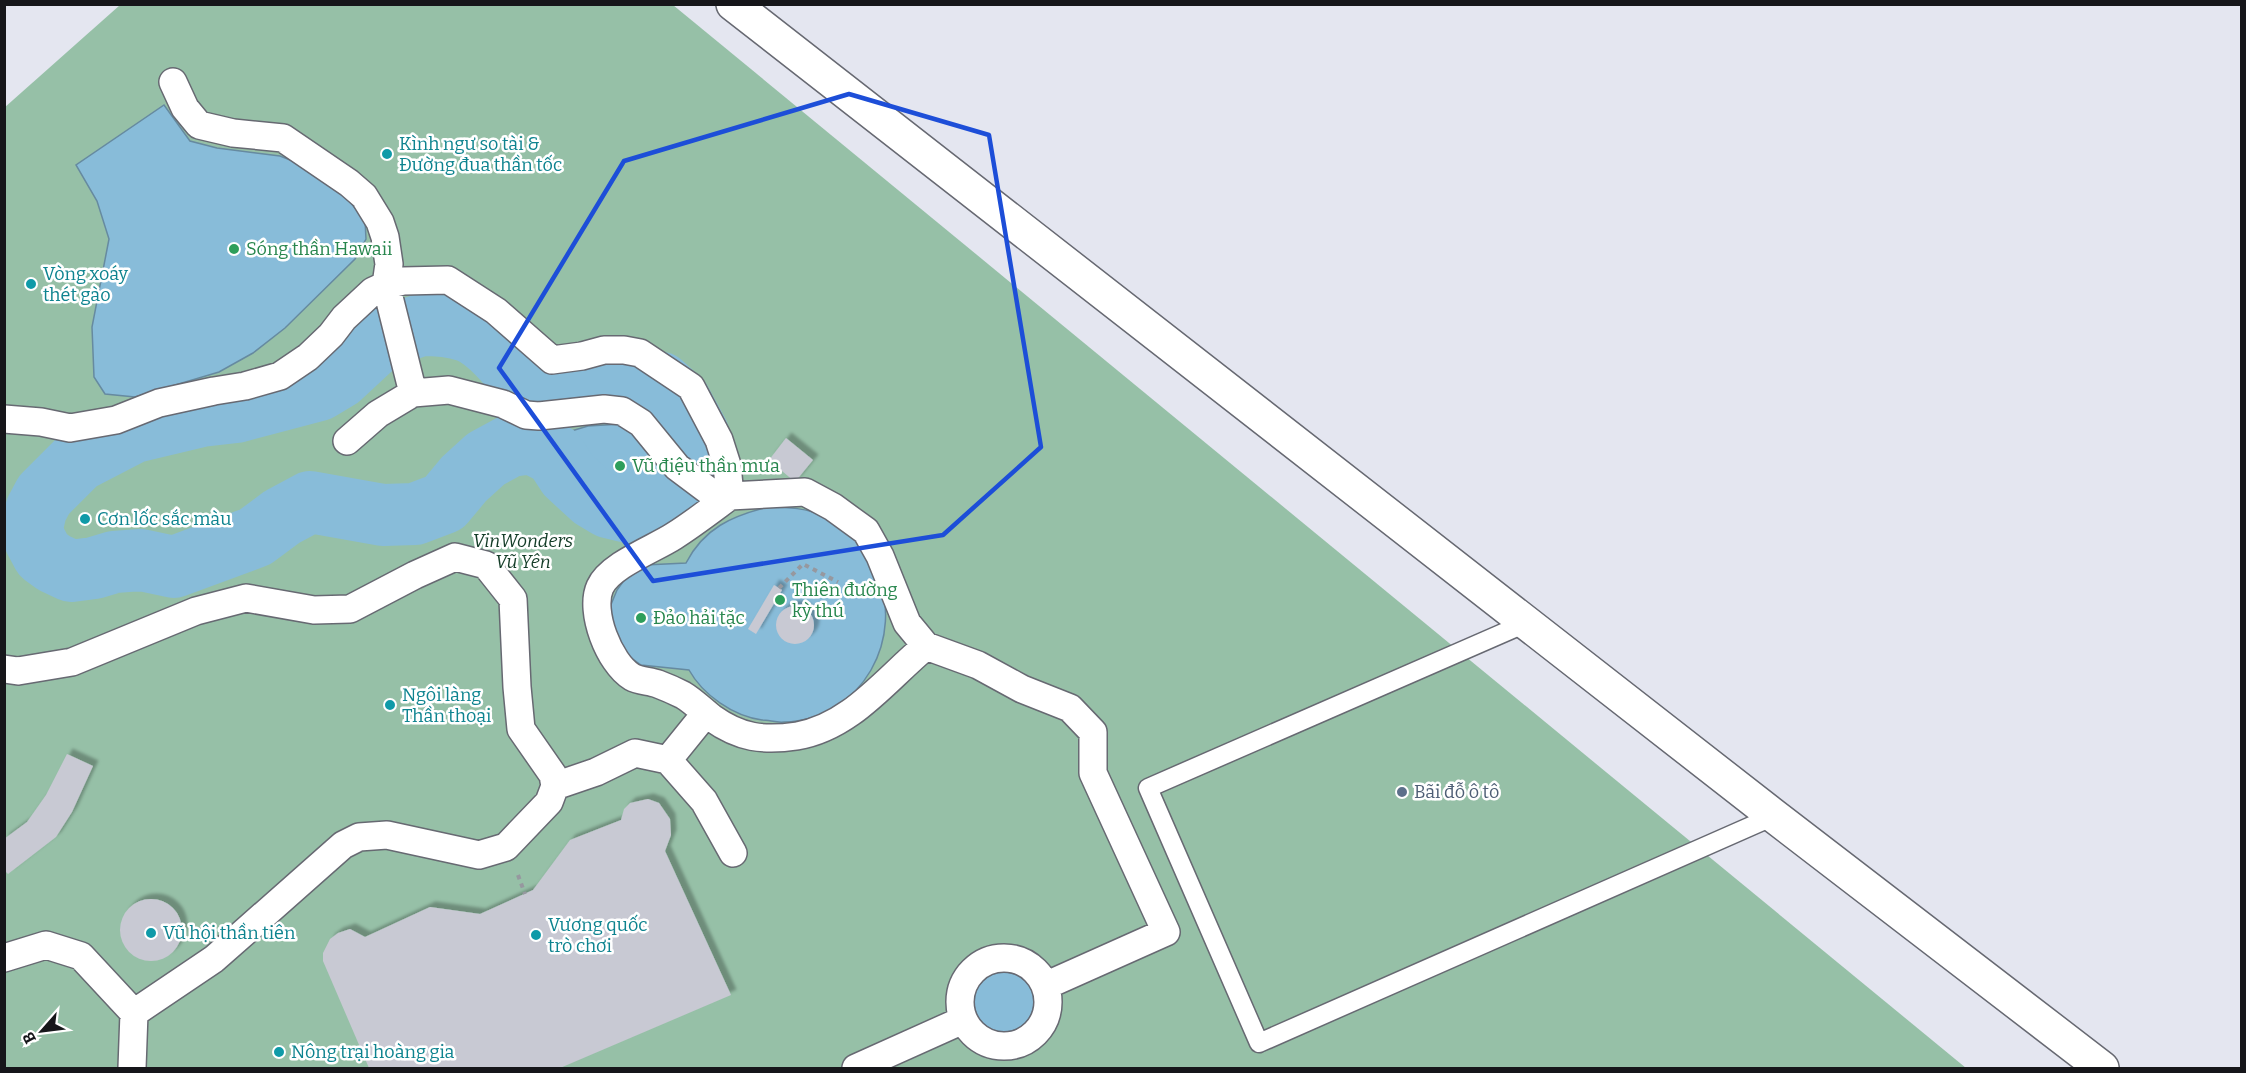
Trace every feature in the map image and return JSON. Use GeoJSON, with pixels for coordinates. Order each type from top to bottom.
{"type":"FeatureCollection","features":[{"type":"Feature","properties":{"kind":"street"},"geometry":{"type":"LineString","coordinates":[[733,4],[1774,816],[2102,1068]]}},
{"type":"Feature","properties":{"kind":"street"},"geometry":{"type":"LineString","coordinates":[[173,82],[185,108],[199,125],[233,133],[283,138],[349,183],[364,196],[380,222],[385,237],[389,264],[388,294],[410,382]]}},
{"type":"Feature","properties":{"kind":"street"},"geometry":{"type":"LineString","coordinates":[[4,419],[41,422],[70,429],[116,420],[159,403],[245,386],[280,376],[308,357],[373,291],[388,294],[413,280],[448,280],[496,311],[552,360],[604,350],[640,353],[691,387],[719,440],[727,465],[719,494],[662,544],[630,559],[610,575],[600,587],[598,607],[600,626],[606,644],[621,667],[632,677],[659,684],[685,696],[731,730],[767,740],[800,735],[829,726],[880,689],[926,646]]}},
{"type":"Feature","properties":{"kind":"street"},"geometry":{"type":"LineString","coordinates":[[347,441],[410,382]]}},
{"type":"Feature","properties":{"kind":"street"},"geometry":{"type":"LineString","coordinates":[[410,382],[503,404],[526,415],[539,416],[604,409],[622,411],[641,423],[677,467],[719,494],[805,492],[833,507],[866,531],[880,556],[907,622],[926,646],[978,665],[1022,689],[1070,708],[1093,732],[1094,773],[1166,932],[1045,986]]}},
{"type":"Feature","properties":{"kind":"street"},"geometry":{"type":"LineString","coordinates":[[4,669],[18,671],[72,662],[196,611],[246,598],[314,610],[350,609],[415,574],[455,557],[486,565],[513,599],[517,687],[522,729],[553,775],[555,786],[549,802],[506,847],[479,855],[387,835],[359,837],[344,845],[214,959],[134,1013]]}},
{"type":"Feature","properties":{"kind":"street"},"geometry":{"type":"LineString","coordinates":[[668,760],[706,713]]}},
{"type":"Feature","properties":{"kind":"street"},"geometry":{"type":"LineString","coordinates":[[555,786],[615,764],[635,753],[668,760],[704,801],[733,853]]}},
{"type":"Feature","properties":{"kind":"street"},"geometry":{"type":"LineString","coordinates":[[4,958],[46,945],[81,956],[134,1013],[132,1068]]}},
{"type":"Feature","properties":{"kind":"street"},"geometry":{"type":"LineString","coordinates":[[999,957],[1020,961],[1038,973],[1045,986],[1048,1001],[1047,1015],[1040,1029],[1029,1039],[1016,1045],[1001,1047],[986,1044],[974,1035],[963,1020],[959,1009],[959,995],[964,981],[973,969],[985,961],[999,957]]}},
{"type":"Feature","properties":{"kind":"street"},"geometry":{"type":"LineString","coordinates":[[856,1068],[963,1020]]}},
{"type":"Feature","properties":{"kind":"lane"},"geometry":{"type":"LineString","coordinates":[[1526,623],[1148,788],[1258,1042],[1774,816]]}},
{"type":"Feature","properties":{"kind":"path"},"geometry":{"type":"LineString","coordinates":[[779,588],[803,564],[838,582]]}},
{"type":"Feature","properties":{"kind":"highlighted area"},"geometry":{"type":"Polygon","coordinates":[[[849,94],[989,135],[1041,447],[943,535],[653,581],[499,368],[624,161],[849,94]]]}},
{"type":"Feature","properties":{"kind":"green space","name":"VinWonders Vũ Yên"},"geometry":{"type":"Polygon","coordinates":[[[120,5],[673,5],[1966,1068],[5,1068],[4,108],[120,5]]]}},
{"type":"Feature","properties":{"kind":"water","name":"Sóng thần Hawaii"},"geometry":{"type":"Polygon","coordinates":[[[164,105],[190,141],[217,148],[280,156],[303,165],[345,196],[365,220],[366,239],[355,259],[285,328],[253,353],[219,372],[135,397],[105,394],[94,377],[92,327],[109,239],[97,201],[76,165],[164,105]]]}},
{"type":"Feature","properties":{"kind":"water","name":"Vũ điệu thần mưa"},"geometry":{"type":"Polygon","coordinates":[[[622,424],[641,442],[655,462],[656,483],[649,493],[637,503],[609,490],[593,476],[581,459],[568,432],[588,426],[622,424]]]}},
{"type":"Feature","properties":{"kind":"water","name":"Thiên đường kỳ thú"},"geometry":{"type":"Polygon","coordinates":[[[768,507],[805,510],[826,517],[842,526],[862,546],[872,561],[884,595],[885,622],[881,647],[871,670],[856,690],[836,707],[812,717],[781,722],[751,718],[730,709],[702,688],[689,670],[641,665],[630,657],[616,637],[610,620],[610,607],[617,590],[625,579],[645,565],[686,563],[701,541],[720,525],[768,507]]]}},
{"type":"Feature","properties":{"kind":"water"},"geometry":{"type":"Polygon","coordinates":[[[1004,972],[1021,977],[1029,985],[1034,1002],[1029,1019],[1021,1027],[1004,1032],[987,1027],[979,1019],[974,1002],[979,985],[987,977],[1004,972]]]}},
{"type":"Feature","properties":{"kind":"building"},"geometry":{"type":"Polygon","coordinates":[[[786,438],[813,460],[795,482],[769,460],[786,438]]]}},
{"type":"Feature","properties":{"kind":"building"},"geometry":{"type":"Polygon","coordinates":[[[774,585],[782,590],[756,634],[748,629],[774,585]]]}},
{"type":"Feature","properties":{"kind":"building"},"geometry":{"type":"Polygon","coordinates":[[[795,606],[808,612],[814,625],[808,638],[795,644],[782,638],[776,625],[782,612],[795,606]]]}},
{"type":"Feature","properties":{"kind":"building"},"geometry":{"type":"Polygon","coordinates":[[[67,754],[93,766],[72,812],[56,837],[8,874],[4,870],[4,839],[27,822],[46,795],[67,754]]]}},
{"type":"Feature","properties":{"kind":"building","name":"Vương quốc trò chơi"},"geometry":{"type":"Polygon","coordinates":[[[648,799],[659,803],[670,819],[671,835],[665,851],[731,995],[560,1068],[369,1068],[323,961],[323,953],[330,939],[350,929],[365,937],[430,907],[480,914],[533,890],[570,840],[621,820],[624,809],[630,803],[648,799]]]}},
{"type":"Feature","properties":{"kind":"building","name":"Vũ hội thần tiên"},"geometry":{"type":"Polygon","coordinates":[[[145,899],[157,899],[173,908],[180,918],[182,930],[180,942],[173,952],[157,961],[145,961],[134,956],[125,947],[120,936],[120,924],[125,913],[134,904],[145,899]]]}},
{"type":"Feature","properties":{"kind":"waterway"},"geometry":{"type":"LineString","coordinates":[[421,325],[456,328],[476,335],[500,356],[527,388],[553,391],[635,377],[661,383],[680,400],[698,433],[695,452],[676,484],[654,507],[633,513],[608,507],[593,498],[568,475],[555,455],[532,443],[510,446],[486,459],[464,479],[444,503],[415,514],[383,515],[310,502],[282,517],[255,537],[174,567],[141,560],[114,562],[71,571],[43,555],[32,528],[36,510],[44,495],[78,461],[134,432],[201,416],[236,412],[319,390],[339,378],[381,339],[421,325]]}},
{"type":"Feature","properties":{"kind":"place","name":"Kình ngư so tài & Đường đua thần tốc"},"geometry":{"type":"Point","coordinates":[387,154]}},
{"type":"Feature","properties":{"kind":"place","name":"Sóng thần Hawaii"},"geometry":{"type":"Point","coordinates":[234,249]}},
{"type":"Feature","properties":{"kind":"place","name":"Vòng xoáy thét gào"},"geometry":{"type":"Point","coordinates":[31,284]}},
{"type":"Feature","properties":{"kind":"place","name":"Vũ điệu thần mưa"},"geometry":{"type":"Point","coordinates":[620,466]}},
{"type":"Feature","properties":{"kind":"place","name":"Cơn lốc sắc màu"},"geometry":{"type":"Point","coordinates":[85,519]}},
{"type":"Feature","properties":{"kind":"place","name":"Thiên đường kỳ thú"},"geometry":{"type":"Point","coordinates":[780,600]}},
{"type":"Feature","properties":{"kind":"place","name":"Đảo hải tặc"},"geometry":{"type":"Point","coordinates":[641,618]}},
{"type":"Feature","properties":{"kind":"place","name":"Ngôi làng Thần thoại"},"geometry":{"type":"Point","coordinates":[390,705]}},
{"type":"Feature","properties":{"kind":"place","name":"Bãi đỗ ô tô"},"geometry":{"type":"Point","coordinates":[1402,792]}},
{"type":"Feature","properties":{"kind":"place","name":"Vũ hội thần tiên"},"geometry":{"type":"Point","coordinates":[151,933]}},
{"type":"Feature","properties":{"kind":"place","name":"Vương quốc trò chơi"},"geometry":{"type":"Point","coordinates":[536,935]}},
{"type":"Feature","properties":{"kind":"place","name":"Nông trại hoàng gia"},"geometry":{"type":"Point","coordinates":[279,1052]}}]}
